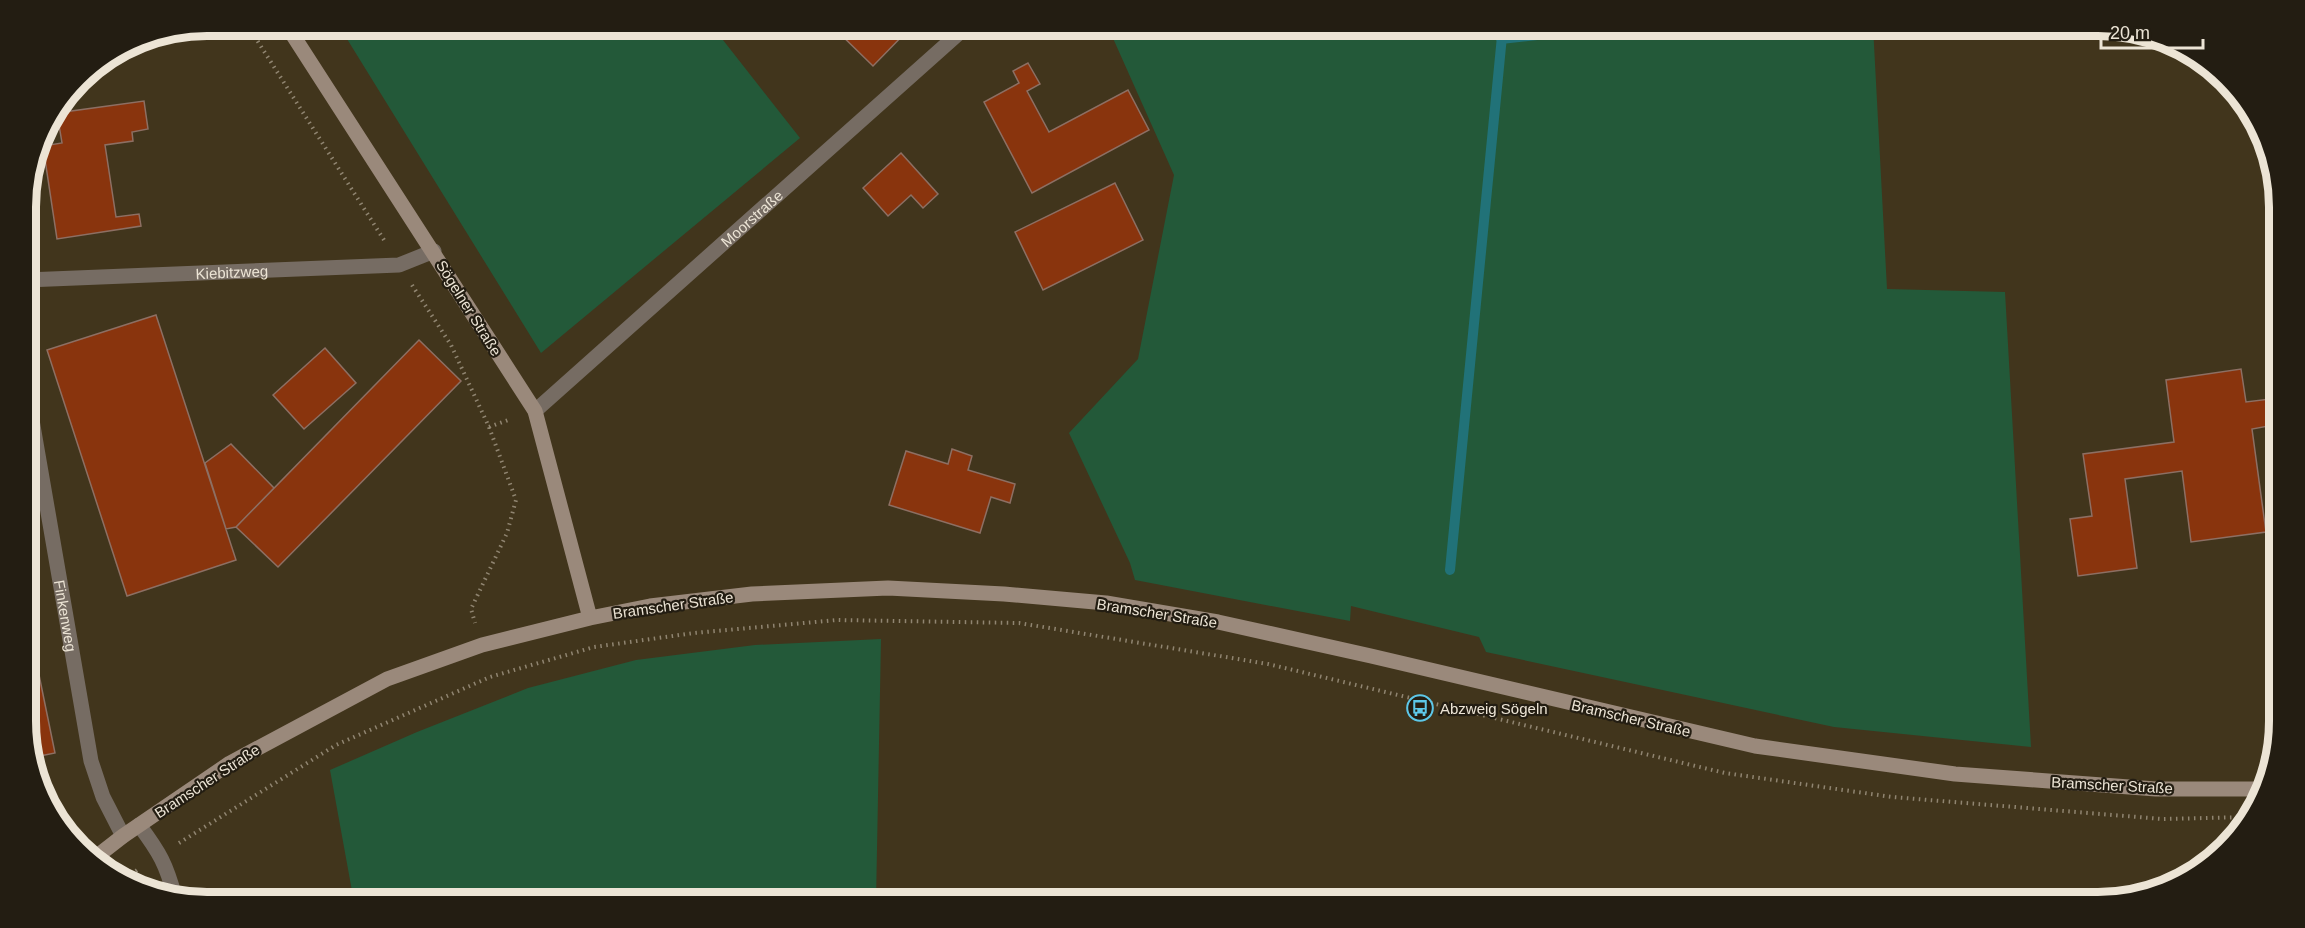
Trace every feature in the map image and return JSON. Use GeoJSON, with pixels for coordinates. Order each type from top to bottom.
{"type":"FeatureCollection","features":[{"type":"Feature","properties":{"kind":"street","name":"Sögelner Straße"},"geometry":{"type":"LineString","coordinates":[[294,36],[535,411],[590,618]]}},
{"type":"Feature","properties":{"kind":"street","name":"Moorstraße"},"geometry":{"type":"LineString","coordinates":[[535,411],[956,36]]}},
{"type":"Feature","properties":{"kind":"street","name":"Kiebitzweg"},"geometry":{"type":"LineString","coordinates":[[36,280],[399,265],[434,251]]}},
{"type":"Feature","properties":{"kind":"street","name":"Finkenweg"},"geometry":{"type":"LineString","coordinates":[[36,443],[91,761],[103,797],[123,836]]}},
{"type":"Feature","properties":{"kind":"street","name":"Bramscher Straße"},"geometry":{"type":"LineString","coordinates":[[100,854],[230,763],[387,679],[482,645],[590,618],[650,606],[752,594],[888,588],[1004,594],[1106,603],[1218,622],[1755,746],[1955,774],[2156,789],[2254,789]]}},
{"type":"Feature","properties":{"kind":"street"},"geometry":{"type":"LineString","coordinates":[[139,825],[161,854],[173,889]]}},
{"type":"Feature","properties":{"kind":"path"},"geometry":{"type":"LineString","coordinates":[[254,36],[451,345],[489,427],[516,500],[507,533],[471,609],[490,677]]}},
{"type":"Feature","properties":{"kind":"path"},"geometry":{"type":"LineString","coordinates":[[132,874],[336,745],[490,677],[594,647],[694,633],[837,620],[1019,623],[1268,664],[1725,773],[1892,797],[2162,819],[2239,817]]}},
{"type":"Feature","properties":{"kind":"green space"},"geometry":{"type":"Polygon","coordinates":[[[345,36],[720,36],[800,138],[541,353],[345,36]]]}},
{"type":"Feature","properties":{"kind":"green space"},"geometry":{"type":"Polygon","coordinates":[[[1112,36],[1874,36],[1887,289],[2005,292],[2031,747],[1834,727],[1486,652],[1479,637],[1351,606],[1350,621],[1135,580],[1130,563],[1069,433],[1138,359],[1174,175],[1112,36]]]}},
{"type":"Feature","properties":{"kind":"green space"},"geometry":{"type":"Polygon","coordinates":[[[881,639],[876,892],[352,892],[330,770],[417,732],[528,688],[636,660],[755,645],[881,639]]]}},
{"type":"Feature","properties":{"kind":"building"},"geometry":{"type":"Polygon","coordinates":[[[842,36],[902,36],[873,66],[842,36]]]}},
{"type":"Feature","properties":{"kind":"building"},"geometry":{"type":"Polygon","coordinates":[[[1028,63],[1040,84],[1027,91],[1049,132],[1128,90],[1149,130],[1032,193],[984,102],[1019,83],[1013,71],[1028,63]]]}},
{"type":"Feature","properties":{"kind":"building"},"geometry":{"type":"Polygon","coordinates":[[[144,101],[148,129],[132,132],[133,141],[105,145],[116,217],[139,214],[141,226],[57,239],[44,156],[48,145],[62,143],[59,123],[65,112],[144,101]]]}},
{"type":"Feature","properties":{"kind":"building"},"geometry":{"type":"Polygon","coordinates":[[[901,153],[938,194],[923,208],[911,195],[888,216],[863,188],[901,153]]]}},
{"type":"Feature","properties":{"kind":"building"},"geometry":{"type":"Polygon","coordinates":[[[1115,183],[1143,240],[1043,290],[1015,232],[1115,183]]]}},
{"type":"Feature","properties":{"kind":"building"},"geometry":{"type":"Polygon","coordinates":[[[156,315],[236,560],[127,596],[47,350],[156,315]]]}},
{"type":"Feature","properties":{"kind":"building"},"geometry":{"type":"Polygon","coordinates":[[[419,340],[461,381],[278,567],[236,527],[419,340]]]}},
{"type":"Feature","properties":{"kind":"building"},"geometry":{"type":"Polygon","coordinates":[[[325,348],[356,383],[304,429],[273,395],[325,348]]]}},
{"type":"Feature","properties":{"kind":"building"},"geometry":{"type":"Polygon","coordinates":[[[2241,369],[2246,402],[2269,399],[2269,426],[2252,429],[2266,532],[2191,542],[2182,471],[2125,479],[2137,568],[2078,576],[2070,519],[2092,516],[2083,454],[2174,442],[2166,380],[2241,369]]]}},
{"type":"Feature","properties":{"kind":"building"},"geometry":{"type":"Polygon","coordinates":[[[231,444],[274,488],[236,527],[226,529],[205,463],[231,444]]]}},
{"type":"Feature","properties":{"kind":"building"},"geometry":{"type":"Polygon","coordinates":[[[952,449],[972,456],[968,470],[1015,484],[1010,503],[991,497],[980,533],[889,505],[906,451],[948,464],[952,449]]]}},
{"type":"Feature","properties":{"kind":"building"},"geometry":{"type":"Polygon","coordinates":[[[36,670],[38,670],[55,753],[40,756],[36,732],[36,670]]]}},
{"type":"Feature","properties":{"kind":"waterway"},"geometry":{"type":"LineString","coordinates":[[1450,570],[1502,36]]}},
{"type":"Feature","properties":{"kind":"waterway"},"geometry":{"type":"LineString","coordinates":[[1501,39],[1528,36]]}},
{"type":"Feature","properties":{"kind":"place","name":"Abzweig Sögeln"},"geometry":{"type":"Point","coordinates":[1420,708]}}]}
